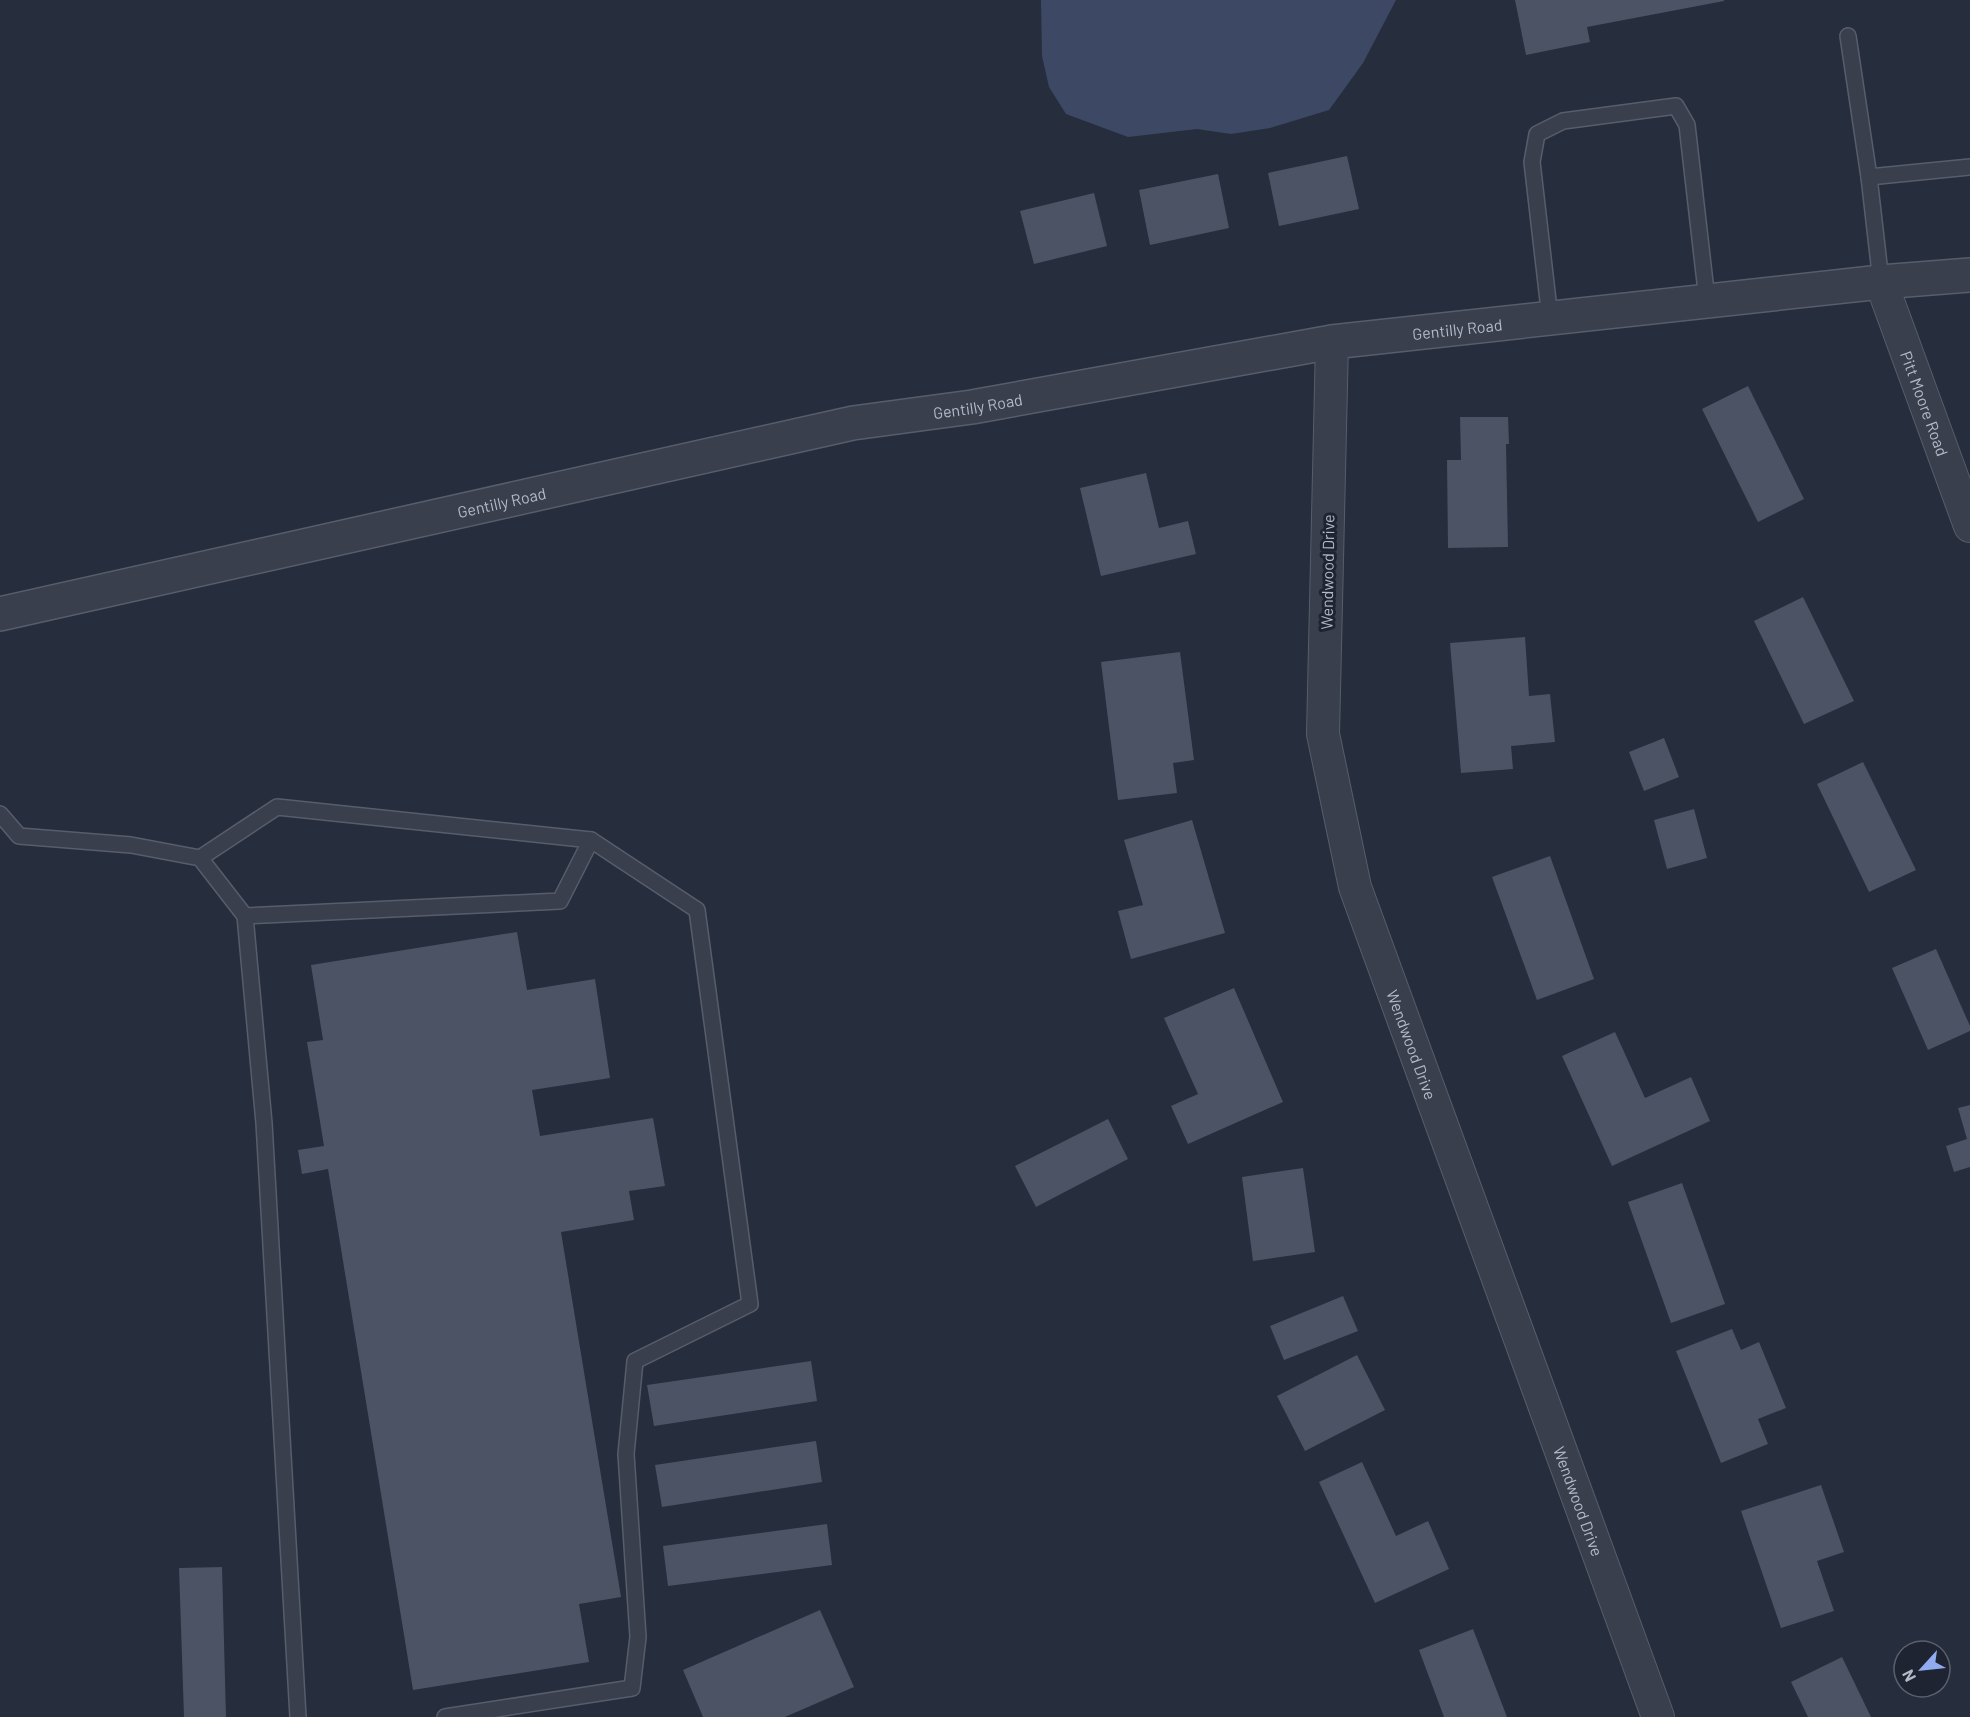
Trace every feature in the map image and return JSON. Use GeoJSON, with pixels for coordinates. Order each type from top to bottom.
{"type":"FeatureCollection","features":[{"type":"Feature","properties":{"kind":"street","name":"Gentilly Road"},"geometry":{"type":"LineString","coordinates":[[0,614],[854,423],[972,407],[1332,342],[1707,300],[1970,275]]}},
{"type":"Feature","properties":{"kind":"street","name":"Pitt Moore Road"},"geometry":{"type":"LineString","coordinates":[[1881,282],[1970,526]]}},
{"type":"Feature","properties":{"kind":"street","name":"Wendwood Drive"},"geometry":{"type":"LineString","coordinates":[[1332,342],[1323,734],[1355,887],[1658,1717]]}},
{"type":"Feature","properties":{"kind":"lane"},"geometry":{"type":"LineString","coordinates":[[1848,36],[1869,177],[1881,282]]}},
{"type":"Feature","properties":{"kind":"lane"},"geometry":{"type":"LineString","coordinates":[[1550,318],[1532,162],[1537,134],[1563,121],[1676,106],[1688,125],[1707,300]]}},
{"type":"Feature","properties":{"kind":"lane"},"geometry":{"type":"LineString","coordinates":[[1869,177],[1970,167]]}},
{"type":"Feature","properties":{"kind":"lane"},"geometry":{"type":"LineString","coordinates":[[200,858],[277,807],[591,840],[697,910],[750,1304],[635,1361],[626,1454],[638,1636],[632,1688],[445,1717]]}},
{"type":"Feature","properties":{"kind":"lane"},"geometry":{"type":"LineString","coordinates":[[0,814],[19,836],[130,845],[200,858],[244,916],[264,1123],[298,1717]]}},
{"type":"Feature","properties":{"kind":"lane"},"geometry":{"type":"LineString","coordinates":[[244,916],[560,901],[591,840]]}},
{"type":"Feature","properties":{"kind":"water"},"geometry":{"type":"Polygon","coordinates":[[[1041,0],[1396,0],[1363,63],[1329,110],[1270,128],[1231,134],[1197,129],[1128,137],[1066,114],[1049,87],[1042,56],[1041,0]]]}},
{"type":"Feature","properties":{"kind":"building"},"geometry":{"type":"Polygon","coordinates":[[[1515,0],[1724,1],[1587,27],[1590,42],[1526,55],[1515,0]]]}},
{"type":"Feature","properties":{"kind":"building"},"geometry":{"type":"Polygon","coordinates":[[[1347,156],[1359,209],[1279,226],[1268,173],[1347,156]]]}},
{"type":"Feature","properties":{"kind":"building"},"geometry":{"type":"Polygon","coordinates":[[[1218,174],[1229,228],[1150,245],[1139,190],[1218,174]]]}},
{"type":"Feature","properties":{"kind":"building"},"geometry":{"type":"Polygon","coordinates":[[[1094,193],[1107,246],[1034,264],[1020,211],[1094,193]]]}},
{"type":"Feature","properties":{"kind":"building"},"geometry":{"type":"Polygon","coordinates":[[[1748,386],[1804,499],[1758,522],[1702,409],[1748,386]]]}},
{"type":"Feature","properties":{"kind":"building"},"geometry":{"type":"Polygon","coordinates":[[[1460,417],[1508,417],[1509,444],[1506,444],[1508,547],[1448,548],[1447,460],[1461,460],[1460,417]]]}},
{"type":"Feature","properties":{"kind":"building"},"geometry":{"type":"Polygon","coordinates":[[[1146,473],[1159,528],[1188,521],[1196,554],[1101,576],[1080,488],[1146,473]]]}},
{"type":"Feature","properties":{"kind":"building"},"geometry":{"type":"Polygon","coordinates":[[[1803,597],[1854,701],[1804,724],[1754,621],[1803,597]]]}},
{"type":"Feature","properties":{"kind":"building"},"geometry":{"type":"Polygon","coordinates":[[[1525,637],[1529,696],[1550,694],[1555,742],[1511,746],[1513,769],[1461,773],[1450,643],[1525,637]]]}},
{"type":"Feature","properties":{"kind":"building"},"geometry":{"type":"Polygon","coordinates":[[[1180,652],[1194,760],[1173,763],[1177,793],[1118,800],[1101,662],[1180,652]]]}},
{"type":"Feature","properties":{"kind":"building"},"geometry":{"type":"Polygon","coordinates":[[[1664,738],[1679,777],[1644,791],[1629,752],[1664,738]]]}},
{"type":"Feature","properties":{"kind":"building"},"geometry":{"type":"Polygon","coordinates":[[[1863,762],[1916,870],[1869,892],[1817,784],[1863,762]]]}},
{"type":"Feature","properties":{"kind":"building"},"geometry":{"type":"Polygon","coordinates":[[[1694,809],[1707,858],[1667,869],[1654,820],[1694,809]]]}},
{"type":"Feature","properties":{"kind":"building"},"geometry":{"type":"Polygon","coordinates":[[[1192,820],[1225,933],[1131,959],[1118,911],[1143,905],[1124,840],[1192,820]]]}},
{"type":"Feature","properties":{"kind":"building"},"geometry":{"type":"Polygon","coordinates":[[[1550,856],[1594,979],[1537,1000],[1492,877],[1550,856]]]}},
{"type":"Feature","properties":{"kind":"building"},"geometry":{"type":"Polygon","coordinates":[[[517,932],[527,990],[595,979],[610,1078],[532,1090],[540,1136],[653,1118],[665,1186],[629,1191],[634,1220],[561,1232],[621,1597],[579,1604],[589,1662],[413,1690],[328,1169],[302,1174],[298,1150],[324,1146],[307,1042],[323,1040],[311,965],[517,932]]]}},
{"type":"Feature","properties":{"kind":"building"},"geometry":{"type":"Polygon","coordinates":[[[1936,949],[1970,1026],[1970,1031],[1928,1050],[1892,968],[1936,949]]]}},
{"type":"Feature","properties":{"kind":"building"},"geometry":{"type":"Polygon","coordinates":[[[1234,988],[1283,1102],[1188,1144],[1171,1106],[1198,1094],[1164,1018],[1234,988]]]}},
{"type":"Feature","properties":{"kind":"building"},"geometry":{"type":"Polygon","coordinates":[[[1615,1032],[1645,1098],[1691,1077],[1710,1121],[1612,1166],[1562,1056],[1615,1032]]]}},
{"type":"Feature","properties":{"kind":"building"},"geometry":{"type":"Polygon","coordinates":[[[1970,1105],[1970,1167],[1954,1172],[1946,1146],[1967,1139],[1958,1108],[1970,1105]]]}},
{"type":"Feature","properties":{"kind":"building"},"geometry":{"type":"Polygon","coordinates":[[[1108,1119],[1128,1159],[1036,1207],[1015,1166],[1108,1119]]]}},
{"type":"Feature","properties":{"kind":"building"},"geometry":{"type":"Polygon","coordinates":[[[1303,1168],[1315,1252],[1253,1261],[1242,1177],[1303,1168]]]}},
{"type":"Feature","properties":{"kind":"building"},"geometry":{"type":"Polygon","coordinates":[[[1682,1183],[1725,1304],[1671,1323],[1628,1202],[1682,1183]]]}},
{"type":"Feature","properties":{"kind":"building"},"geometry":{"type":"Polygon","coordinates":[[[1343,1296],[1358,1331],[1284,1360],[1270,1326],[1343,1296]]]}},
{"type":"Feature","properties":{"kind":"building"},"geometry":{"type":"Polygon","coordinates":[[[1732,1329],[1741,1350],[1759,1342],[1786,1408],[1758,1419],[1768,1444],[1721,1463],[1676,1351],[1732,1329]]]}},
{"type":"Feature","properties":{"kind":"building"},"geometry":{"type":"Polygon","coordinates":[[[1357,1355],[1385,1410],[1305,1451],[1277,1396],[1357,1355]]]}},
{"type":"Feature","properties":{"kind":"building"},"geometry":{"type":"Polygon","coordinates":[[[811,1361],[817,1401],[654,1426],[647,1385],[811,1361]]]}},
{"type":"Feature","properties":{"kind":"building"},"geometry":{"type":"Polygon","coordinates":[[[816,1441],[822,1482],[662,1507],[655,1465],[816,1441]]]}},
{"type":"Feature","properties":{"kind":"building"},"geometry":{"type":"Polygon","coordinates":[[[1362,1462],[1396,1536],[1428,1521],[1449,1569],[1375,1603],[1319,1482],[1362,1462]]]}},
{"type":"Feature","properties":{"kind":"building"},"geometry":{"type":"Polygon","coordinates":[[[1821,1485],[1844,1552],[1817,1561],[1834,1611],[1781,1628],[1741,1511],[1821,1485]]]}},
{"type":"Feature","properties":{"kind":"building"},"geometry":{"type":"Polygon","coordinates":[[[827,1524],[832,1565],[668,1586],[663,1546],[827,1524]]]}},
{"type":"Feature","properties":{"kind":"building"},"geometry":{"type":"Polygon","coordinates":[[[222,1567],[226,1717],[184,1717],[179,1568],[222,1567]]]}},
{"type":"Feature","properties":{"kind":"building"},"geometry":{"type":"Polygon","coordinates":[[[820,1610],[854,1687],[785,1717],[703,1717],[683,1670],[820,1610]]]}},
{"type":"Feature","properties":{"kind":"building"},"geometry":{"type":"Polygon","coordinates":[[[1473,1629],[1507,1717],[1444,1717],[1419,1650],[1473,1629]]]}},
{"type":"Feature","properties":{"kind":"building"},"geometry":{"type":"Polygon","coordinates":[[[1842,1657],[1871,1717],[1808,1717],[1791,1682],[1842,1657]]]}}]}
